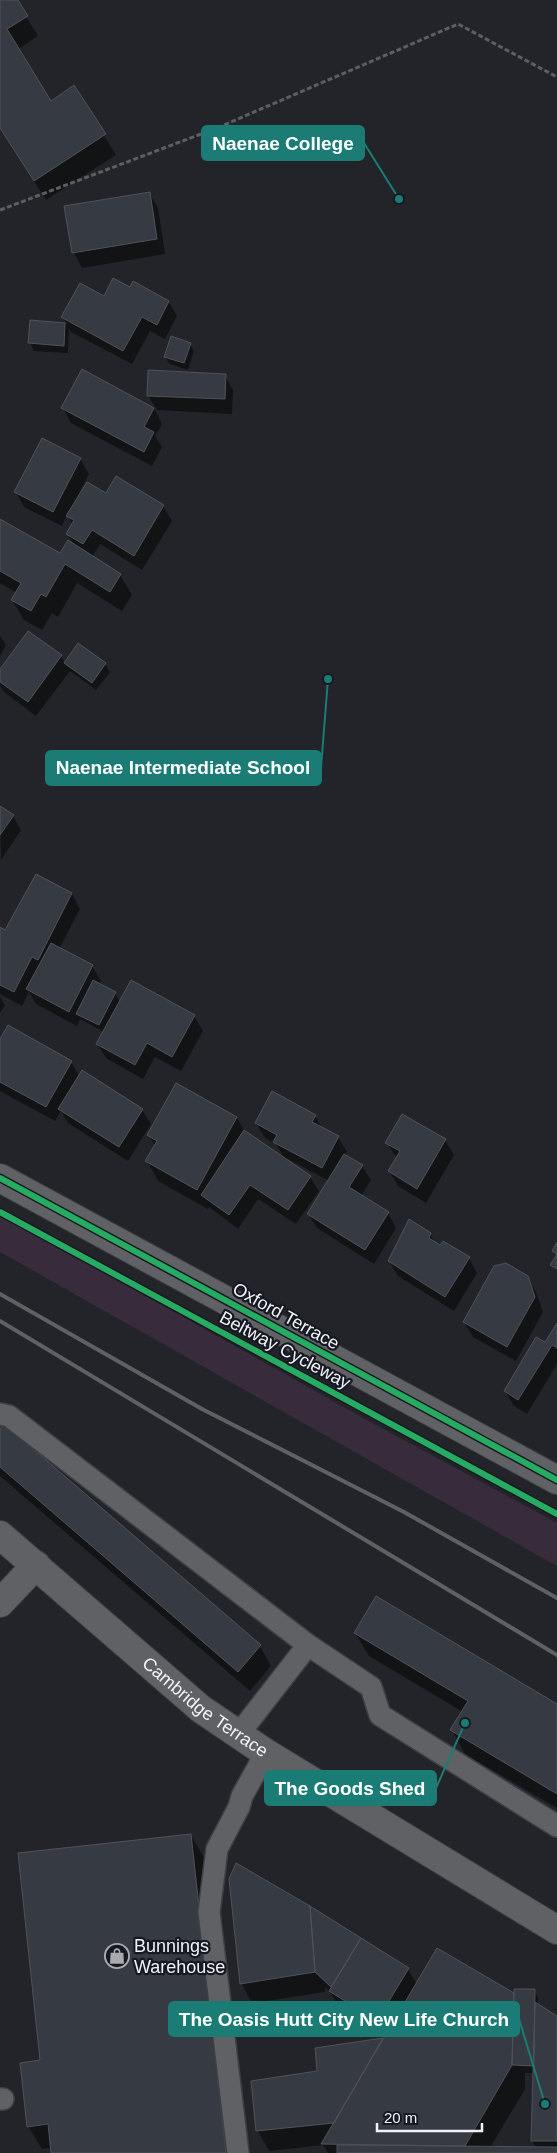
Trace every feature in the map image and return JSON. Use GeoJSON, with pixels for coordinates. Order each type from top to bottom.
{"type":"FeatureCollection","features":[{"type":"Feature","properties":{"kind":"main road","name":"Oxford Terrace"},"geometry":{"type":"LineString","coordinates":[[0,1178],[557,1480]]}},
{"type":"Feature","properties":{"kind":"main road","name":"Cambridge Terrace"},"geometry":{"type":"LineString","coordinates":[[0,1535],[201,1709],[266,1753],[557,1930]]}},
{"type":"Feature","properties":{"kind":"main road"},"geometry":{"type":"LineString","coordinates":[[0,1603],[36,1565]]}},
{"type":"Feature","properties":{"kind":"lane"},"geometry":{"type":"LineString","coordinates":[[0,1414],[9,1416],[308,1644],[371,1687],[380,1715],[557,1826]]}},
{"type":"Feature","properties":{"kind":"lane"},"geometry":{"type":"LineString","coordinates":[[238,1735],[308,1644]]}},
{"type":"Feature","properties":{"kind":"lane"},"geometry":{"type":"LineString","coordinates":[[238,2153],[209,1912],[217,1849],[239,1807],[242,1796],[266,1753]]}},
{"type":"Feature","properties":{"kind":"path"},"geometry":{"type":"LineString","coordinates":[[0,210],[216,128],[458,24],[557,76]]}},
{"type":"Feature","properties":{"kind":"shaded area"},"geometry":{"type":"Polygon","coordinates":[[[0,1214],[363,1418],[557,1523],[557,1566],[0,1252],[0,1214]]]}},
{"type":"Feature","properties":{"kind":"building"},"geometry":{"type":"Polygon","coordinates":[[[0,0],[18,0],[28,16],[7,29],[51,101],[74,85],[106,134],[34,181],[0,128],[0,0]]]}},
{"type":"Feature","properties":{"kind":"building"},"geometry":{"type":"Polygon","coordinates":[[[150,192],[157,239],[72,253],[64,206],[150,192]]]}},
{"type":"Feature","properties":{"kind":"building"},"geometry":{"type":"Polygon","coordinates":[[[113,278],[130,287],[133,281],[169,301],[157,325],[142,317],[123,351],[61,317],[80,283],[104,296],[113,278]]]}},
{"type":"Feature","properties":{"kind":"building"},"geometry":{"type":"Polygon","coordinates":[[[30,320],[65,323],[64,346],[28,343],[30,320]]]}},
{"type":"Feature","properties":{"kind":"building"},"geometry":{"type":"Polygon","coordinates":[[[171,336],[191,343],[184,363],[164,357],[171,336]]]}},
{"type":"Feature","properties":{"kind":"building"},"geometry":{"type":"Polygon","coordinates":[[[82,369],[154,408],[144,427],[154,432],[144,452],[61,408],[82,369]]]}},
{"type":"Feature","properties":{"kind":"building"},"geometry":{"type":"Polygon","coordinates":[[[148,370],[226,374],[225,399],[147,396],[148,370]]]}},
{"type":"Feature","properties":{"kind":"building"},"geometry":{"type":"Polygon","coordinates":[[[42,438],[81,458],[53,512],[14,492],[42,438]]]}},
{"type":"Feature","properties":{"kind":"building"},"geometry":{"type":"Polygon","coordinates":[[[116,476],[164,505],[134,556],[92,530],[83,544],[66,534],[74,520],[66,516],[87,482],[106,493],[116,476]]]}},
{"type":"Feature","properties":{"kind":"building"},"geometry":{"type":"Polygon","coordinates":[[[0,519],[60,553],[68,540],[121,574],[110,592],[65,564],[46,597],[41,594],[31,611],[11,600],[21,583],[0,571],[0,519]]]}},
{"type":"Feature","properties":{"kind":"building"},"geometry":{"type":"Polygon","coordinates":[[[28,631],[62,655],[28,702],[0,682],[0,669],[28,631]]]}},
{"type":"Feature","properties":{"kind":"building"},"geometry":{"type":"Polygon","coordinates":[[[78,643],[106,663],[92,683],[64,663],[78,643]]]}},
{"type":"Feature","properties":{"kind":"building"},"geometry":{"type":"Polygon","coordinates":[[[0,806],[14,815],[0,835],[0,806]]]}},
{"type":"Feature","properties":{"kind":"building"},"geometry":{"type":"Polygon","coordinates":[[[36,874],[72,893],[38,960],[32,957],[14,992],[0,985],[0,927],[5,930],[36,874]]]}},
{"type":"Feature","properties":{"kind":"building"},"geometry":{"type":"Polygon","coordinates":[[[51,943],[93,965],[69,1012],[26,989],[51,943]]]}},
{"type":"Feature","properties":{"kind":"building"},"geometry":{"type":"Polygon","coordinates":[[[93,980],[116,992],[99,1025],[76,1014],[93,980]]]}},
{"type":"Feature","properties":{"kind":"building"},"geometry":{"type":"Polygon","coordinates":[[[131,980],[195,1015],[172,1057],[147,1043],[135,1065],[96,1044],[131,980]]]}},
{"type":"Feature","properties":{"kind":"building"},"geometry":{"type":"Polygon","coordinates":[[[8,1025],[72,1061],[46,1107],[0,1082],[0,1039],[8,1025]]]}},
{"type":"Feature","properties":{"kind":"building"},"geometry":{"type":"Polygon","coordinates":[[[82,1070],[143,1109],[119,1147],[58,1109],[82,1070]]]}},
{"type":"Feature","properties":{"kind":"building"},"geometry":{"type":"Polygon","coordinates":[[[176,1083],[237,1117],[197,1190],[145,1161],[157,1141],[147,1135],[176,1083]]]}},
{"type":"Feature","properties":{"kind":"building"},"geometry":{"type":"Polygon","coordinates":[[[272,1091],[316,1115],[312,1122],[339,1136],[322,1168],[273,1142],[277,1135],[255,1123],[272,1091]]]}},
{"type":"Feature","properties":{"kind":"building"},"geometry":{"type":"Polygon","coordinates":[[[402,1114],[446,1139],[417,1189],[388,1171],[400,1151],[385,1143],[402,1114]]]}},
{"type":"Feature","properties":{"kind":"building"},"geometry":{"type":"Polygon","coordinates":[[[244,1130],[311,1176],[288,1210],[250,1185],[229,1215],[201,1195],[244,1130]]]}},
{"type":"Feature","properties":{"kind":"building"},"geometry":{"type":"Polygon","coordinates":[[[344,1154],[363,1165],[349,1187],[389,1212],[365,1250],[307,1214],[344,1154]]]}},
{"type":"Feature","properties":{"kind":"building"},"geometry":{"type":"Polygon","coordinates":[[[409,1219],[431,1233],[429,1238],[440,1245],[443,1241],[470,1257],[445,1297],[388,1261],[409,1219]]]}},
{"type":"Feature","properties":{"kind":"building"},"geometry":{"type":"Polygon","coordinates":[[[557,1242],[557,1254],[552,1251],[557,1242]]]}},
{"type":"Feature","properties":{"kind":"building"},"geometry":{"type":"Polygon","coordinates":[[[557,1254],[557,1269],[550,1265],[557,1254]]]}},
{"type":"Feature","properties":{"kind":"building"},"geometry":{"type":"Polygon","coordinates":[[[506,1263],[528,1276],[535,1297],[507,1347],[463,1322],[494,1266],[506,1263]]]}},
{"type":"Feature","properties":{"kind":"building"},"geometry":{"type":"Polygon","coordinates":[[[557,1323],[557,1348],[552,1345],[518,1400],[504,1391],[536,1337],[545,1342],[557,1323]]]}},
{"type":"Feature","properties":{"kind":"building"},"geometry":{"type":"Polygon","coordinates":[[[4,1424],[261,1645],[238,1672],[0,1467],[0,1429],[4,1424]]]}},
{"type":"Feature","properties":{"kind":"building"},"geometry":{"type":"Polygon","coordinates":[[[376,1596],[557,1704],[557,1794],[450,1730],[468,1701],[354,1633],[376,1596]]]}},
{"type":"Feature","properties":{"kind":"building","name":"Bunnings Warehouse"},"geometry":{"type":"Polygon","coordinates":[[[191,1834],[226,2153],[51,2153],[48,2124],[27,2127],[20,2063],[40,2060],[18,1853],[191,1834]]]}},
{"type":"Feature","properties":{"kind":"building"},"geometry":{"type":"Polygon","coordinates":[[[236,1863],[310,1906],[315,1972],[240,1984],[229,1879],[236,1863]]]}},
{"type":"Feature","properties":{"kind":"building"},"geometry":{"type":"Polygon","coordinates":[[[310,1906],[361,1938],[331,1987],[315,1972],[310,1906]]]}},
{"type":"Feature","properties":{"kind":"building"},"geometry":{"type":"Polygon","coordinates":[[[361,1938],[409,1968],[377,2021],[329,1991],[361,1938]]]}},
{"type":"Feature","properties":{"kind":"building"},"geometry":{"type":"Polygon","coordinates":[[[437,1948],[514,1993],[512,2065],[465,2146],[321,2144],[437,1948]]]}},
{"type":"Feature","properties":{"kind":"building"},"geometry":{"type":"Polygon","coordinates":[[[514,1989],[535,1989],[534,2066],[512,2065],[514,1989]]]}},
{"type":"Feature","properties":{"kind":"building"},"geometry":{"type":"Polygon","coordinates":[[[535,2002],[557,2016],[557,2141],[531,2141],[535,2002]]]}},
{"type":"Feature","properties":{"kind":"building"},"geometry":{"type":"Polygon","coordinates":[[[383,2038],[334,2123],[256,2131],[251,2081],[317,2071],[315,2048],[383,2038]]]}},
{"type":"Feature","properties":{"kind":"building"},"geometry":{"type":"Polygon","coordinates":[[[337,2145],[557,2147],[557,2153],[337,2153],[337,2145]]]}},
{"type":"Feature","properties":{"kind":"railway"},"geometry":{"type":"LineString","coordinates":[[0,1294],[202,1409],[404,1512],[557,1598]]}},
{"type":"Feature","properties":{"kind":"railway"},"geometry":{"type":"LineString","coordinates":[[0,1321],[557,1655]]}},
{"type":"Feature","properties":{"kind":"cycle path","name":"Beltway Cycleway"},"geometry":{"type":"LineString","coordinates":[[0,1178],[557,1480]]}},
{"type":"Feature","properties":{"kind":"cycle path","name":"Beltway Cycleway"},"geometry":{"type":"LineString","coordinates":[[0,1212],[557,1514]]}},
{"type":"Feature","properties":{"kind":"place","name":"Naenae College"},"geometry":{"type":"Point","coordinates":[399,199]}},
{"type":"Feature","properties":{"kind":"place","name":"Naenae Intermediate School"},"geometry":{"type":"Point","coordinates":[328,679]}},
{"type":"Feature","properties":{"kind":"place","name":"The Goods Shed"},"geometry":{"type":"Point","coordinates":[465,1723]}},
{"type":"Feature","properties":{"kind":"place","name":"Bunnings Warehouse"},"geometry":{"type":"Point","coordinates":[117,1956]}},
{"type":"Feature","properties":{"kind":"place","name":"The Oasis Hutt City New Life Church"},"geometry":{"type":"Point","coordinates":[545,2104]}}]}
